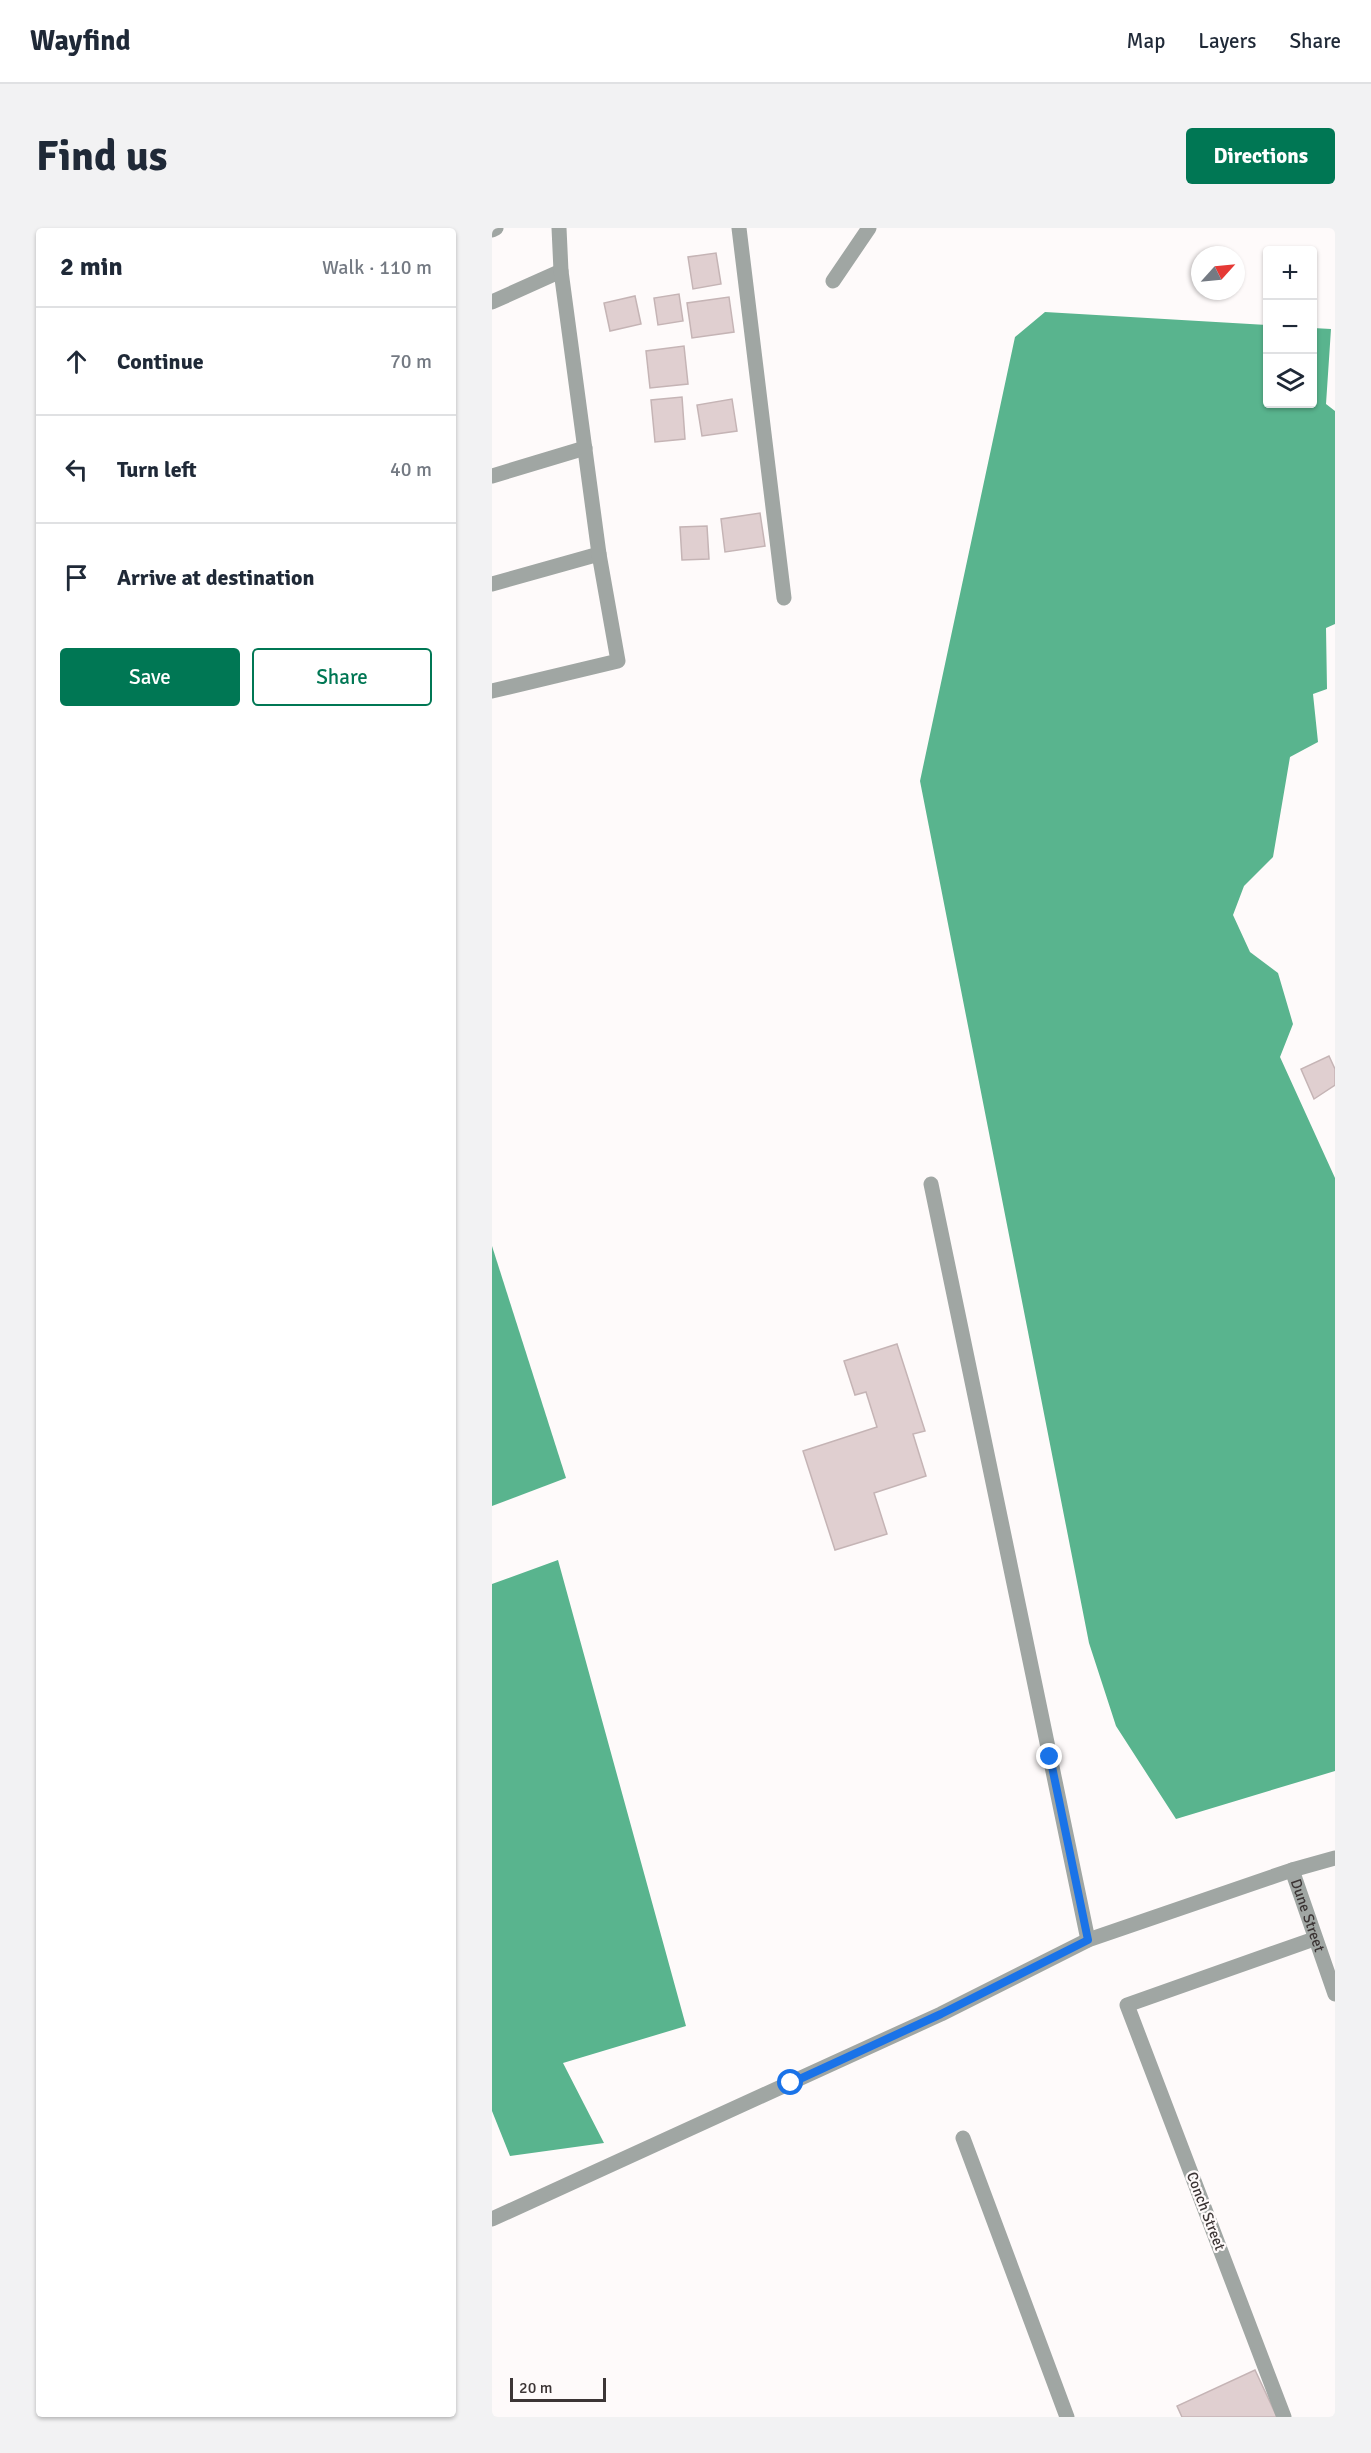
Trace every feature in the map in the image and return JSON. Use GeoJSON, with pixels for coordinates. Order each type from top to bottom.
{"type":"FeatureCollection","features":[{"type":"Feature","properties":{"kind":"street"},"geometry":{"type":"LineString","coordinates":[[492,230],[496,228]]}},
{"type":"Feature","properties":{"kind":"street"},"geometry":{"type":"LineString","coordinates":[[492,691],[618,661],[585,448],[561,271],[559,228]]}},
{"type":"Feature","properties":{"kind":"street"},"geometry":{"type":"LineString","coordinates":[[739,228],[784,598]]}},
{"type":"Feature","properties":{"kind":"street"},"geometry":{"type":"LineString","coordinates":[[833,281],[869,228]]}},
{"type":"Feature","properties":{"kind":"street"},"geometry":{"type":"LineString","coordinates":[[492,302],[561,271]]}},
{"type":"Feature","properties":{"kind":"street"},"geometry":{"type":"LineString","coordinates":[[492,476],[585,448]]}},
{"type":"Feature","properties":{"kind":"street"},"geometry":{"type":"LineString","coordinates":[[492,584],[600,554]]}},
{"type":"Feature","properties":{"kind":"street"},"geometry":{"type":"LineString","coordinates":[[931,1184],[1088,1940]]}},
{"type":"Feature","properties":{"kind":"street"},"geometry":{"type":"LineString","coordinates":[[492,2219],[941,2014],[1088,1940],[1292,1870],[1335,1858]]}},
{"type":"Feature","properties":{"kind":"street","name":"Dune Street"},"geometry":{"type":"LineString","coordinates":[[1292,1870],[1314,1939],[1335,1994]]}},
{"type":"Feature","properties":{"kind":"street","name":"Conch Street"},"geometry":{"type":"LineString","coordinates":[[1284,2417],[1127,2005],[1314,1939]]}},
{"type":"Feature","properties":{"kind":"street"},"geometry":{"type":"LineString","coordinates":[[963,2138],[1067,2417]]}},
{"type":"Feature","properties":{"kind":"shaded area"},"geometry":{"type":"Polygon","coordinates":[[[1045,312],[1263,325],[1263,408],[1317,408],[1317,328],[1331,329],[1326,404],[1335,411],[1335,624],[1326,628],[1327,689],[1313,694],[1318,742],[1290,757],[1273,857],[1244,886],[1233,915],[1250,952],[1278,973],[1293,1024],[1280,1057],[1335,1178],[1335,1771],[1176,1819],[1116,1726],[1089,1643],[920,781],[1015,337],[1045,312]]]}},
{"type":"Feature","properties":{"kind":"shaded area"},"geometry":{"type":"Polygon","coordinates":[[[492,1246],[566,1478],[492,1506],[492,1246]]]}},
{"type":"Feature","properties":{"kind":"shaded area"},"geometry":{"type":"Polygon","coordinates":[[[558,1560],[686,2026],[563,2063],[604,2143],[510,2156],[492,2111],[492,1584],[558,1560]]]}},
{"type":"Feature","properties":{"kind":"building"},"geometry":{"type":"Polygon","coordinates":[[[716,253],[721,284],[693,289],[688,257],[716,253]]]}},
{"type":"Feature","properties":{"kind":"building"},"geometry":{"type":"Polygon","coordinates":[[[679,294],[683,321],[658,325],[654,298],[679,294]]]}},
{"type":"Feature","properties":{"kind":"building"},"geometry":{"type":"Polygon","coordinates":[[[635,296],[641,324],[610,331],[604,303],[635,296]]]}},
{"type":"Feature","properties":{"kind":"building"},"geometry":{"type":"Polygon","coordinates":[[[729,297],[734,332],[692,338],[687,303],[729,297]]]}},
{"type":"Feature","properties":{"kind":"building"},"geometry":{"type":"Polygon","coordinates":[[[684,346],[688,384],[650,388],[646,351],[684,346]]]}},
{"type":"Feature","properties":{"kind":"building"},"geometry":{"type":"Polygon","coordinates":[[[682,397],[685,439],[655,442],[651,400],[682,397]]]}},
{"type":"Feature","properties":{"kind":"building"},"geometry":{"type":"Polygon","coordinates":[[[732,399],[737,431],[702,436],[697,405],[732,399]]]}},
{"type":"Feature","properties":{"kind":"building"},"geometry":{"type":"Polygon","coordinates":[[[760,513],[765,546],[725,552],[721,519],[760,513]]]}},
{"type":"Feature","properties":{"kind":"building"},"geometry":{"type":"Polygon","coordinates":[[[707,526],[709,559],[682,560],[680,527],[707,526]]]}},
{"type":"Feature","properties":{"kind":"building"},"geometry":{"type":"Polygon","coordinates":[[[1329,1056],[1335,1069],[1335,1085],[1314,1099],[1301,1069],[1329,1056]]]}},
{"type":"Feature","properties":{"kind":"building"},"geometry":{"type":"Polygon","coordinates":[[[897,1344],[925,1431],[913,1434],[926,1476],[874,1493],[887,1534],[835,1550],[803,1451],[877,1427],[866,1392],[855,1395],[844,1361],[897,1344]]]}},
{"type":"Feature","properties":{"kind":"building"},"geometry":{"type":"Polygon","coordinates":[[[1255,2370],[1277,2417],[1182,2417],[1177,2406],[1255,2370]]]}},
{"type":"Feature","properties":{"kind":"route"},"geometry":{"type":"LineString","coordinates":[[791,2083],[941,2014],[1088,1940],[1050,1757]]}}]}
